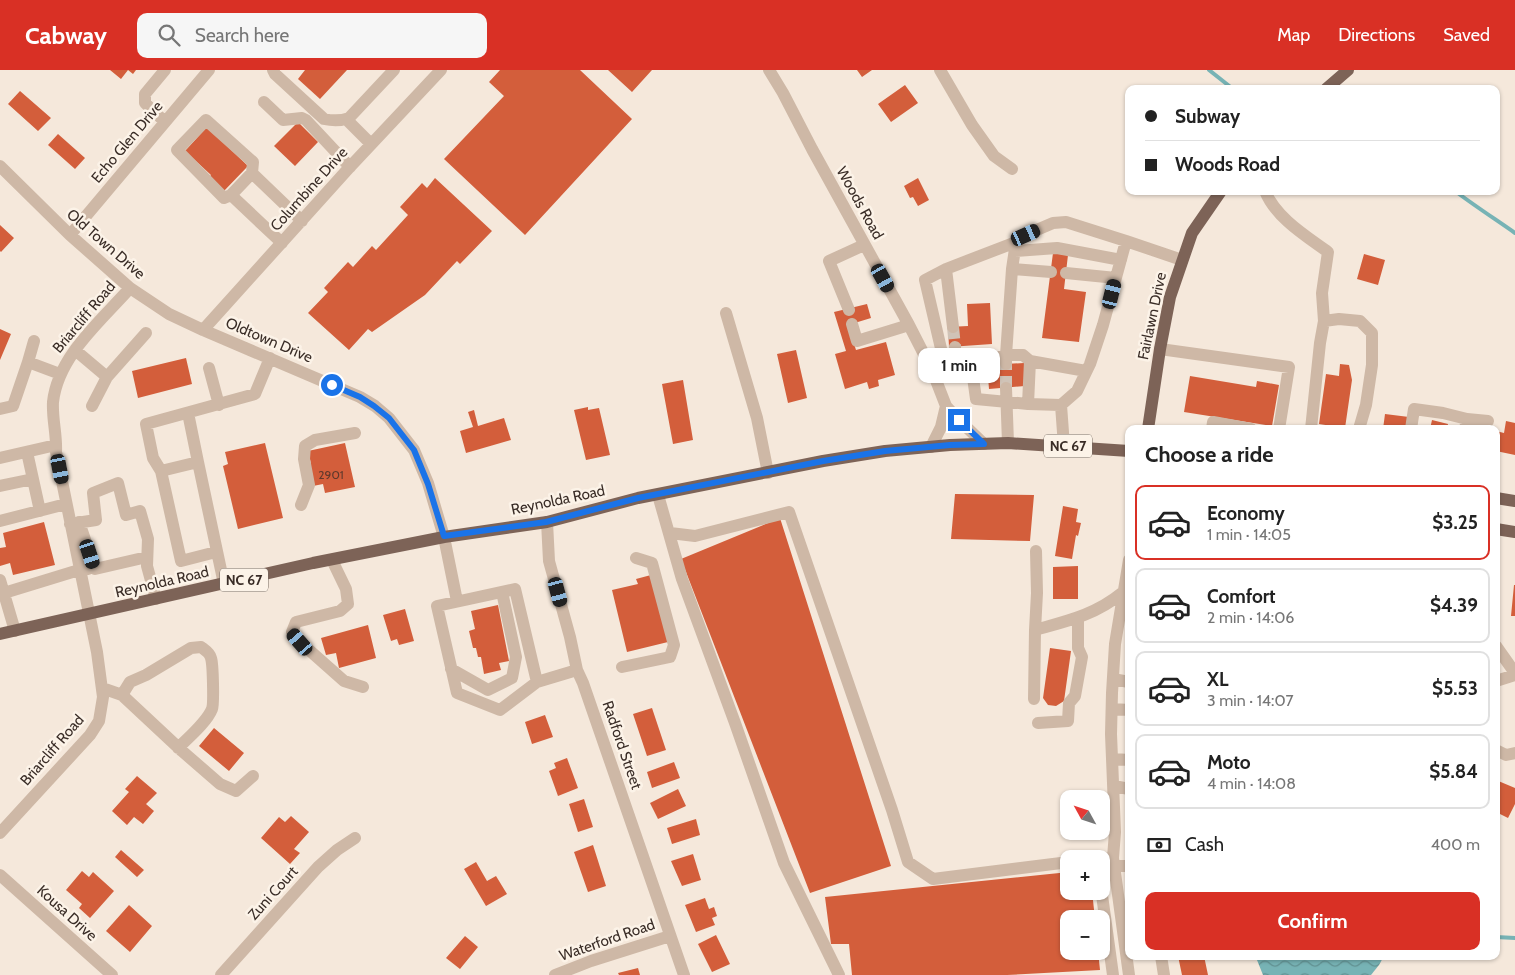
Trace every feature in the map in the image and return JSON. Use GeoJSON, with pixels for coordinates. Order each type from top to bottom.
{"type":"FeatureCollection","features":[{"type":"Feature","properties":{"kind":"main road"},"geometry":{"type":"LineString","coordinates":[[1331,85],[1348,70]]}},
{"type":"Feature","properties":{"kind":"main road","name":"Fairlawn Drive"},"geometry":{"type":"LineString","coordinates":[[1149,425],[1170,297],[1192,233],[1218,195]]}},
{"type":"Feature","properties":{"kind":"main road","name":"Reynolda Road"},"geometry":{"type":"LineString","coordinates":[[0,634],[444,536],[546,522],[638,498],[823,461],[885,451],[1008,443],[1125,451]]}},
{"type":"Feature","properties":{"kind":"main road"},"geometry":{"type":"LineString","coordinates":[[1500,499],[1515,501]]}},
{"type":"Feature","properties":{"kind":"main road"},"geometry":{"type":"LineString","coordinates":[[1500,530],[1515,532]]}},
{"type":"Feature","properties":{"kind":"street"},"geometry":{"type":"LineString","coordinates":[[165,70],[145,94],[145,103],[165,122]]}},
{"type":"Feature","properties":{"kind":"street","name":"Echo Glen Drive"},"geometry":{"type":"LineString","coordinates":[[70,235],[209,70]]}},
{"type":"Feature","properties":{"kind":"street"},"geometry":{"type":"LineString","coordinates":[[274,70],[275,74],[324,119],[331,121],[350,118],[394,70]]}},
{"type":"Feature","properties":{"kind":"street","name":"Columbine Drive"},"geometry":{"type":"LineString","coordinates":[[203,330],[371,144],[441,70]]}},
{"type":"Feature","properties":{"kind":"street","name":"Woods Road"},"geometry":{"type":"LineString","coordinates":[[769,70],[909,325],[946,406],[984,444]]}},
{"type":"Feature","properties":{"kind":"street"},"geometry":{"type":"LineString","coordinates":[[940,70],[972,125],[994,156],[1012,168]]}},
{"type":"Feature","properties":{"kind":"street"},"geometry":{"type":"LineString","coordinates":[[264,102],[283,120],[302,118],[306,120],[350,167]]}},
{"type":"Feature","properties":{"kind":"street"},"geometry":{"type":"LineString","coordinates":[[346,119],[371,144]]}},
{"type":"Feature","properties":{"kind":"street"},"geometry":{"type":"LineString","coordinates":[[206,120],[253,162],[252,173],[231,195],[224,198],[177,150],[206,120]]}},
{"type":"Feature","properties":{"kind":"street","name":"Old Town Drive"},"geometry":{"type":"LineString","coordinates":[[0,166],[70,235],[130,288],[169,314],[203,330]]}},
{"type":"Feature","properties":{"kind":"street"},"geometry":{"type":"LineString","coordinates":[[252,173],[302,222]]}},
{"type":"Feature","properties":{"kind":"street"},"geometry":{"type":"LineString","coordinates":[[231,195],[282,243]]}},
{"type":"Feature","properties":{"kind":"street"},"geometry":{"type":"LineString","coordinates":[[1267,195],[1289,224],[1328,252],[1322,293],[1324,320],[1311,425]]}},
{"type":"Feature","properties":{"kind":"street"},"geometry":{"type":"LineString","coordinates":[[1006,360],[1012,269],[1016,246],[1026,235],[1053,223],[1066,222],[1182,260]]}},
{"type":"Feature","properties":{"kind":"street"},"geometry":{"type":"LineString","coordinates":[[971,364],[976,399],[1061,405],[1077,391],[1086,372],[1103,325],[1126,241]]}},
{"type":"Feature","properties":{"kind":"street"},"geometry":{"type":"LineString","coordinates":[[849,310],[829,261],[864,245]]}},
{"type":"Feature","properties":{"kind":"street"},"geometry":{"type":"LineString","coordinates":[[951,369],[925,280],[946,269],[1016,246],[1057,248],[1121,260]]}},
{"type":"Feature","properties":{"kind":"street"},"geometry":{"type":"LineString","coordinates":[[946,269],[953,327]]}},
{"type":"Feature","properties":{"kind":"street"},"geometry":{"type":"LineString","coordinates":[[1012,269],[1051,272]]}},
{"type":"Feature","properties":{"kind":"street"},"geometry":{"type":"LineString","coordinates":[[1066,273],[1116,278]]}},
{"type":"Feature","properties":{"kind":"street","name":"Briarcliff Road"},"geometry":{"type":"LineString","coordinates":[[0,833],[90,735],[99,721],[103,697],[102,688],[79,570],[75,523],[66,504],[56,452],[53,402],[60,374],[74,350],[130,288]]}},
{"type":"Feature","properties":{"kind":"street"},"geometry":{"type":"LineString","coordinates":[[726,313],[757,418],[768,473]]}},
{"type":"Feature","properties":{"kind":"street"},"geometry":{"type":"LineString","coordinates":[[1324,320],[1360,321],[1372,332],[1372,365],[1366,405],[1360,425]]}},
{"type":"Feature","properties":{"kind":"street"},"geometry":{"type":"LineString","coordinates":[[852,324],[857,341],[909,325]]}},
{"type":"Feature","properties":{"kind":"street","name":"Oldtown Drive"},"geometry":{"type":"LineString","coordinates":[[203,330],[360,397],[389,418],[414,450],[428,484],[444,536],[457,601]]}},
{"type":"Feature","properties":{"kind":"street"},"geometry":{"type":"LineString","coordinates":[[92,406],[107,377],[146,333]]}},
{"type":"Feature","properties":{"kind":"street"},"geometry":{"type":"LineString","coordinates":[[0,409],[13,406],[34,341]]}},
{"type":"Feature","properties":{"kind":"street"},"geometry":{"type":"LineString","coordinates":[[951,369],[955,347]]}},
{"type":"Feature","properties":{"kind":"street"},"geometry":{"type":"LineString","coordinates":[[1160,349],[1289,367],[1280,425]]}},
{"type":"Feature","properties":{"kind":"street"},"geometry":{"type":"LineString","coordinates":[[74,350],[107,377]]}},
{"type":"Feature","properties":{"kind":"street"},"geometry":{"type":"LineString","coordinates":[[933,374],[971,364],[1006,360],[1022,355],[1030,361],[1086,372]]}},
{"type":"Feature","properties":{"kind":"street"},"geometry":{"type":"LineString","coordinates":[[216,552],[181,561],[161,471],[153,458],[146,424],[256,394],[270,358]]}},
{"type":"Feature","properties":{"kind":"street"},"geometry":{"type":"LineString","coordinates":[[1028,404],[1030,361]]}},
{"type":"Feature","properties":{"kind":"street"},"geometry":{"type":"LineString","coordinates":[[28,362],[60,374]]}},
{"type":"Feature","properties":{"kind":"street"},"geometry":{"type":"LineString","coordinates":[[209,368],[219,405]]}},
{"type":"Feature","properties":{"kind":"street"},"geometry":{"type":"LineString","coordinates":[[1006,388],[1008,443]]}},
{"type":"Feature","properties":{"kind":"street"},"geometry":{"type":"LineString","coordinates":[[1061,405],[1064,446]]}},
{"type":"Feature","properties":{"kind":"street"},"geometry":{"type":"LineString","coordinates":[[931,447],[942,427],[946,406]]}},
{"type":"Feature","properties":{"kind":"street"},"geometry":{"type":"LineString","coordinates":[[1411,425],[1414,409],[1443,412],[1466,424],[1488,421]]}},
{"type":"Feature","properties":{"kind":"street"},"geometry":{"type":"LineString","coordinates":[[188,413],[224,584]]}},
{"type":"Feature","properties":{"kind":"street"},"geometry":{"type":"LineString","coordinates":[[1213,425],[1213,422],[1229,425]]}},
{"type":"Feature","properties":{"kind":"street"},"geometry":{"type":"LineString","coordinates":[[301,505],[309,484],[304,459],[305,446],[315,440],[355,433]]}},
{"type":"Feature","properties":{"kind":"street"},"geometry":{"type":"LineString","coordinates":[[0,458],[56,445]]}},
{"type":"Feature","properties":{"kind":"street"},"geometry":{"type":"LineString","coordinates":[[27,452],[40,511]]}},
{"type":"Feature","properties":{"kind":"street"},"geometry":{"type":"LineString","coordinates":[[161,471],[198,462]]}},
{"type":"Feature","properties":{"kind":"street"},"geometry":{"type":"LineString","coordinates":[[0,486],[33,479]]}},
{"type":"Feature","properties":{"kind":"street"},"geometry":{"type":"LineString","coordinates":[[95,569],[75,523],[96,520],[93,493],[118,483],[126,515],[140,511],[148,539],[147,566],[156,599]]}},
{"type":"Feature","properties":{"kind":"street"},"geometry":{"type":"LineString","coordinates":[[658,495],[682,579],[784,863],[839,975]]}},
{"type":"Feature","properties":{"kind":"street"},"geometry":{"type":"LineString","coordinates":[[0,521],[66,504]]}},
{"type":"Feature","properties":{"kind":"street"},"geometry":{"type":"LineString","coordinates":[[670,533],[694,536],[790,512],[908,862],[933,879],[1060,863]]}},
{"type":"Feature","properties":{"kind":"street","name":"Radford Street"},"geometry":{"type":"LineString","coordinates":[[546,522],[549,561],[577,670],[684,975]]}},
{"type":"Feature","properties":{"kind":"street"},"geometry":{"type":"LineString","coordinates":[[1034,699],[1037,593],[1036,551]]}},
{"type":"Feature","properties":{"kind":"street"},"geometry":{"type":"LineString","coordinates":[[4,593],[79,570],[95,569],[147,557]]}},
{"type":"Feature","properties":{"kind":"street"},"geometry":{"type":"LineString","coordinates":[[622,667],[670,657],[674,645],[652,563],[636,558]]}},
{"type":"Feature","properties":{"kind":"street"},"geometry":{"type":"LineString","coordinates":[[332,560],[346,589],[348,604],[340,611],[296,622],[292,632],[300,642],[344,681],[363,687]]}},
{"type":"Feature","properties":{"kind":"street"},"geometry":{"type":"LineString","coordinates":[[0,580],[14,631]]}},
{"type":"Feature","properties":{"kind":"street"},"geometry":{"type":"LineString","coordinates":[[537,682],[515,589],[437,606],[457,693],[500,710],[537,682],[577,670]]}},
{"type":"Feature","properties":{"kind":"street"},"geometry":{"type":"LineString","coordinates":[[1035,630],[1078,618],[1108,604],[1125,591]]}},
{"type":"Feature","properties":{"kind":"street"},"geometry":{"type":"LineString","coordinates":[[1125,591],[1116,644],[1112,709],[1114,862],[1125,915]]}},
{"type":"Feature","properties":{"kind":"street"},"geometry":{"type":"LineString","coordinates":[[451,669],[488,690],[512,678],[516,657],[502,592]]}},
{"type":"Feature","properties":{"kind":"street"},"geometry":{"type":"LineString","coordinates":[[1038,723],[1068,721],[1069,703],[1075,696],[1082,657],[1078,648],[1078,618]]}},
{"type":"Feature","properties":{"kind":"street"},"geometry":{"type":"LineString","coordinates":[[122,695],[130,682],[146,675],[191,648],[201,647],[208,652],[211,658],[212,709],[178,748]]}},
{"type":"Feature","properties":{"kind":"street"},"geometry":{"type":"LineString","coordinates":[[1500,652],[1515,674],[1500,680]]}},
{"type":"Feature","properties":{"kind":"street"},"geometry":{"type":"LineString","coordinates":[[1113,679],[1125,681]]}},
{"type":"Feature","properties":{"kind":"street"},"geometry":{"type":"LineString","coordinates":[[102,688],[122,695],[178,748],[220,784],[236,791],[253,776]]}},
{"type":"Feature","properties":{"kind":"street"},"geometry":{"type":"LineString","coordinates":[[1112,709],[1125,710]]}},
{"type":"Feature","properties":{"kind":"street"},"geometry":{"type":"LineString","coordinates":[[1500,752],[1506,755],[1515,753]]}},
{"type":"Feature","properties":{"kind":"street"},"geometry":{"type":"LineString","coordinates":[[1112,759],[1125,760]]}},
{"type":"Feature","properties":{"kind":"street"},"geometry":{"type":"LineString","coordinates":[[1114,786],[1125,787]]}},
{"type":"Feature","properties":{"kind":"street","name":"Zuni Court"},"geometry":{"type":"LineString","coordinates":[[221,975],[318,867],[337,850],[355,838]]}},
{"type":"Feature","properties":{"kind":"street"},"geometry":{"type":"LineString","coordinates":[[1110,861],[1125,865]]}},
{"type":"Feature","properties":{"kind":"street","name":"Kousa Drive"},"geometry":{"type":"LineString","coordinates":[[0,875],[112,975]]}},
{"type":"Feature","properties":{"kind":"street"},"geometry":{"type":"LineString","coordinates":[[1103,900],[1113,975]]}},
{"type":"Feature","properties":{"kind":"street","name":"Waterford Road"},"geometry":{"type":"LineString","coordinates":[[555,975],[591,961],[670,936]]}},
{"type":"Feature","properties":{"kind":"street"},"geometry":{"type":"LineString","coordinates":[[1128,960],[1129,975]]}},
{"type":"Feature","properties":{"kind":"street"},"geometry":{"type":"LineString","coordinates":[[1162,960],[1164,975]]}},
{"type":"Feature","properties":{"kind":"water"},"geometry":{"type":"Polygon","coordinates":[[[1257,960],[1382,960],[1371,975],[1263,975],[1257,960]]]}},
{"type":"Feature","properties":{"kind":"building"},"geometry":{"type":"Polygon","coordinates":[[[110,70],[128,70],[121,79],[110,70]]]}},
{"type":"Feature","properties":{"kind":"building"},"geometry":{"type":"Polygon","coordinates":[[[128,70],[136,70],[133,74],[128,70]]]}},
{"type":"Feature","properties":{"kind":"building"},"geometry":{"type":"Polygon","coordinates":[[[305,70],[347,70],[320,99],[298,79],[305,70]]]}},
{"type":"Feature","properties":{"kind":"building"},"geometry":{"type":"Polygon","coordinates":[[[500,70],[580,70],[632,119],[525,235],[444,159],[504,96],[489,82],[500,70]]]}},
{"type":"Feature","properties":{"kind":"building"},"geometry":{"type":"Polygon","coordinates":[[[608,70],[652,70],[632,92],[608,70]]]}},
{"type":"Feature","properties":{"kind":"building"},"geometry":{"type":"Polygon","coordinates":[[[857,70],[872,70],[862,77],[857,70]]]}},
{"type":"Feature","properties":{"kind":"building"},"geometry":{"type":"Polygon","coordinates":[[[905,85],[918,103],[891,122],[878,104],[905,85]]]}},
{"type":"Feature","properties":{"kind":"building"},"geometry":{"type":"Polygon","coordinates":[[[20,91],[51,118],[38,131],[8,104],[20,91]]]}},
{"type":"Feature","properties":{"kind":"building"},"geometry":{"type":"Polygon","coordinates":[[[298,122],[318,142],[295,166],[274,146],[298,122]]]}},
{"type":"Feature","properties":{"kind":"building"},"geometry":{"type":"Polygon","coordinates":[[[207,127],[248,166],[223,192],[208,179],[211,175],[185,151],[207,127]]]}},
{"type":"Feature","properties":{"kind":"building"},"geometry":{"type":"Polygon","coordinates":[[[58,134],[85,158],[75,169],[48,145],[58,134]]]}},
{"type":"Feature","properties":{"kind":"building"},"geometry":{"type":"Polygon","coordinates":[[[435,178],[492,231],[460,264],[457,261],[425,295],[372,332],[368,329],[349,350],[308,313],[328,292],[324,288],[348,262],[353,267],[372,246],[376,250],[408,215],[400,207],[422,183],[427,188],[435,178]]]}},
{"type":"Feature","properties":{"kind":"building"},"geometry":{"type":"Polygon","coordinates":[[[918,178],[929,200],[918,206],[913,197],[910,198],[904,186],[918,178]]]}},
{"type":"Feature","properties":{"kind":"building"},"geometry":{"type":"Polygon","coordinates":[[[0,225],[14,238],[1,252],[0,251],[0,225]]]}},
{"type":"Feature","properties":{"kind":"building"},"geometry":{"type":"Polygon","coordinates":[[[1053,253],[1068,255],[1064,289],[1086,292],[1079,342],[1042,338],[1053,253]]]}},
{"type":"Feature","properties":{"kind":"building"},"geometry":{"type":"Polygon","coordinates":[[[1364,254],[1385,260],[1378,285],[1357,279],[1364,254]]]}},
{"type":"Feature","properties":{"kind":"building"},"geometry":{"type":"Polygon","coordinates":[[[990,303],[992,344],[949,347],[948,327],[968,326],[967,304],[990,303]]]}},
{"type":"Feature","properties":{"kind":"building"},"geometry":{"type":"Polygon","coordinates":[[[867,304],[871,318],[848,325],[856,350],[886,342],[895,375],[878,380],[879,386],[869,389],[867,382],[845,389],[835,354],[846,351],[834,312],[867,304]]]}},
{"type":"Feature","properties":{"kind":"building"},"geometry":{"type":"Polygon","coordinates":[[[0,329],[11,334],[0,360],[0,329]]]}},
{"type":"Feature","properties":{"kind":"building"},"geometry":{"type":"Polygon","coordinates":[[[796,350],[807,398],[788,403],[777,354],[796,350]]]}},
{"type":"Feature","properties":{"kind":"building"},"geometry":{"type":"Polygon","coordinates":[[[186,358],[192,384],[138,398],[132,371],[186,358]]]}},
{"type":"Feature","properties":{"kind":"building"},"geometry":{"type":"Polygon","coordinates":[[[1024,363],[1025,386],[989,389],[987,365],[1024,363]]]}},
{"type":"Feature","properties":{"kind":"building"},"geometry":{"type":"Polygon","coordinates":[[[1340,364],[1349,365],[1352,380],[1345,425],[1319,424],[1326,374],[1339,376],[1340,364]]]}},
{"type":"Feature","properties":{"kind":"building"},"geometry":{"type":"Polygon","coordinates":[[[1190,376],[1256,387],[1257,381],[1279,385],[1272,425],[1184,412],[1190,376]]]}},
{"type":"Feature","properties":{"kind":"building"},"geometry":{"type":"Polygon","coordinates":[[[683,380],[693,440],[673,444],[662,384],[683,380]]]}},
{"type":"Feature","properties":{"kind":"building"},"geometry":{"type":"Polygon","coordinates":[[[588,407],[588,410],[599,408],[610,455],[586,460],[574,410],[588,407]]]}},
{"type":"Feature","properties":{"kind":"building"},"geometry":{"type":"Polygon","coordinates":[[[474,410],[478,426],[504,418],[511,440],[466,453],[460,431],[473,427],[468,412],[474,410]]]}},
{"type":"Feature","properties":{"kind":"building"},"geometry":{"type":"Polygon","coordinates":[[[1385,414],[1409,417],[1408,425],[1384,425],[1385,414]]]}},
{"type":"Feature","properties":{"kind":"building"},"geometry":{"type":"Polygon","coordinates":[[[1432,420],[1448,424],[1448,425],[1431,425],[1432,420]]]}},
{"type":"Feature","properties":{"kind":"building"},"geometry":{"type":"Polygon","coordinates":[[[1506,421],[1515,423],[1515,455],[1500,452],[1500,432],[1504,433],[1506,421]]]}},
{"type":"Feature","properties":{"kind":"building"},"geometry":{"type":"Polygon","coordinates":[[[265,443],[283,518],[238,529],[223,466],[228,464],[225,452],[265,443]]]}},
{"type":"Feature","properties":{"kind":"building"},"geometry":{"type":"Polygon","coordinates":[[[345,443],[355,487],[325,493],[323,484],[313,486],[308,465],[311,464],[308,451],[345,443]]]}},
{"type":"Feature","properties":{"kind":"building"},"geometry":{"type":"Polygon","coordinates":[[[955,494],[1034,495],[1030,541],[951,539],[955,494]]]}},
{"type":"Feature","properties":{"kind":"building"},"geometry":{"type":"Polygon","coordinates":[[[1063,506],[1078,509],[1076,522],[1081,523],[1078,536],[1076,535],[1072,559],[1055,556],[1063,506]]]}},
{"type":"Feature","properties":{"kind":"building"},"geometry":{"type":"Polygon","coordinates":[[[780,518],[891,866],[810,893],[681,559],[780,518]]]}},
{"type":"Feature","properties":{"kind":"building"},"geometry":{"type":"Polygon","coordinates":[[[44,522],[55,565],[13,575],[10,563],[0,566],[0,548],[6,547],[3,533],[44,522]]]}},
{"type":"Feature","properties":{"kind":"building"},"geometry":{"type":"Polygon","coordinates":[[[1078,566],[1078,599],[1053,599],[1053,567],[1078,566]]]}},
{"type":"Feature","properties":{"kind":"building"},"geometry":{"type":"Polygon","coordinates":[[[651,575],[668,642],[627,652],[612,590],[638,584],[636,579],[651,575]]]}},
{"type":"Feature","properties":{"kind":"building"},"geometry":{"type":"Polygon","coordinates":[[[1514,585],[1515,616],[1511,616],[1514,585]]]}},
{"type":"Feature","properties":{"kind":"building"},"geometry":{"type":"Polygon","coordinates":[[[498,605],[509,661],[499,663],[501,670],[484,674],[481,657],[478,657],[476,648],[473,648],[469,631],[475,629],[471,611],[498,605]]]}},
{"type":"Feature","properties":{"kind":"building"},"geometry":{"type":"Polygon","coordinates":[[[405,609],[414,641],[399,645],[397,639],[391,641],[383,615],[405,609]]]}},
{"type":"Feature","properties":{"kind":"building"},"geometry":{"type":"Polygon","coordinates":[[[368,625],[376,658],[339,668],[336,653],[326,655],[321,638],[368,625]]]}},
{"type":"Feature","properties":{"kind":"building"},"geometry":{"type":"Polygon","coordinates":[[[1050,648],[1071,651],[1064,701],[1056,706],[1048,705],[1043,698],[1050,648]]]}},
{"type":"Feature","properties":{"kind":"building"},"geometry":{"type":"Polygon","coordinates":[[[652,708],[666,750],[647,756],[633,714],[652,708]]]}},
{"type":"Feature","properties":{"kind":"building"},"geometry":{"type":"Polygon","coordinates":[[[545,715],[553,737],[532,744],[525,722],[545,715]]]}},
{"type":"Feature","properties":{"kind":"building"},"geometry":{"type":"Polygon","coordinates":[[[214,728],[244,753],[229,771],[199,746],[214,728]]]}},
{"type":"Feature","properties":{"kind":"building"},"geometry":{"type":"Polygon","coordinates":[[[567,758],[578,788],[558,796],[549,771],[556,768],[554,763],[567,758]]]}},
{"type":"Feature","properties":{"kind":"building"},"geometry":{"type":"Polygon","coordinates":[[[674,762],[680,778],[652,788],[647,772],[674,762]]]}},
{"type":"Feature","properties":{"kind":"building"},"geometry":{"type":"Polygon","coordinates":[[[137,776],[157,793],[146,804],[154,811],[143,824],[134,817],[127,825],[112,811],[129,792],[125,789],[137,776]]]}},
{"type":"Feature","properties":{"kind":"building"},"geometry":{"type":"Polygon","coordinates":[[[1500,782],[1515,788],[1515,804],[1508,818],[1500,814],[1500,782]]]}},
{"type":"Feature","properties":{"kind":"building"},"geometry":{"type":"Polygon","coordinates":[[[678,789],[686,806],[658,819],[650,803],[678,789]]]}},
{"type":"Feature","properties":{"kind":"building"},"geometry":{"type":"Polygon","coordinates":[[[584,799],[593,827],[578,832],[569,804],[584,799]]]}},
{"type":"Feature","properties":{"kind":"building"},"geometry":{"type":"Polygon","coordinates":[[[291,816],[309,832],[294,849],[300,853],[290,864],[261,838],[279,817],[285,822],[291,816]]]}},
{"type":"Feature","properties":{"kind":"building"},"geometry":{"type":"Polygon","coordinates":[[[696,819],[700,835],[672,844],[667,828],[696,819]]]}},
{"type":"Feature","properties":{"kind":"building"},"geometry":{"type":"Polygon","coordinates":[[[593,845],[606,886],[588,892],[574,852],[593,845]]]}},
{"type":"Feature","properties":{"kind":"building"},"geometry":{"type":"Polygon","coordinates":[[[121,850],[144,870],[137,877],[115,857],[121,850]]]}},
{"type":"Feature","properties":{"kind":"building"},"geometry":{"type":"Polygon","coordinates":[[[693,854],[701,880],[682,886],[671,861],[693,854]]]}},
{"type":"Feature","properties":{"kind":"building"},"geometry":{"type":"Polygon","coordinates":[[[476,862],[487,881],[496,876],[507,894],[486,906],[464,869],[476,862]]]}},
{"type":"Feature","properties":{"kind":"building"},"geometry":{"type":"Polygon","coordinates":[[[82,871],[89,877],[93,872],[114,891],[90,918],[79,908],[82,904],[66,890],[82,871]]]}},
{"type":"Feature","properties":{"kind":"building"},"geometry":{"type":"Polygon","coordinates":[[[1060,873],[1060,900],[1093,900],[1094,910],[1060,910],[1060,960],[1099,960],[1100,970],[1007,975],[852,975],[849,944],[831,944],[825,897],[1060,873]]]}},
{"type":"Feature","properties":{"kind":"building"},"geometry":{"type":"Polygon","coordinates":[[[705,898],[709,909],[714,907],[717,916],[712,918],[715,925],[696,932],[685,905],[705,898]]]}},
{"type":"Feature","properties":{"kind":"building"},"geometry":{"type":"Polygon","coordinates":[[[129,905],[152,926],[130,952],[106,931],[129,905]]]}},
{"type":"Feature","properties":{"kind":"building"},"geometry":{"type":"Polygon","coordinates":[[[716,935],[730,964],[712,972],[698,944],[716,935]]]}},
{"type":"Feature","properties":{"kind":"building"},"geometry":{"type":"Polygon","coordinates":[[[465,936],[478,947],[460,969],[446,958],[465,936]]]}},
{"type":"Feature","properties":{"kind":"building"},"geometry":{"type":"Polygon","coordinates":[[[1179,960],[1205,960],[1208,975],[1182,975],[1179,960]]]}},
{"type":"Feature","properties":{"kind":"building"},"geometry":{"type":"Polygon","coordinates":[[[638,968],[640,975],[619,975],[618,973],[638,968]]]}},
{"type":"Feature","properties":{"kind":"waterway"},"geometry":{"type":"LineString","coordinates":[[1209,70],[1228,85]]}},
{"type":"Feature","properties":{"kind":"waterway"},"geometry":{"type":"LineString","coordinates":[[1461,195],[1515,233]]}},
{"type":"Feature","properties":{"kind":"waterway"},"geometry":{"type":"LineString","coordinates":[[1500,937],[1515,938]]}},
{"type":"Feature","properties":{"kind":"tunnel"},"geometry":{"type":"LineString","coordinates":[[953,327],[955,347]]}},
{"type":"Feature","properties":{"kind":"tunnel"},"geometry":{"type":"LineString","coordinates":[[1006,364],[1006,388]]}},
{"type":"Feature","properties":{"kind":"route"},"geometry":{"type":"LineString","coordinates":[[332,385],[360,397],[374,406],[389,418],[414,450],[428,484],[444,536],[546,522],[638,498],[823,461],[885,451],[984,444],[959,420]]}}]}
